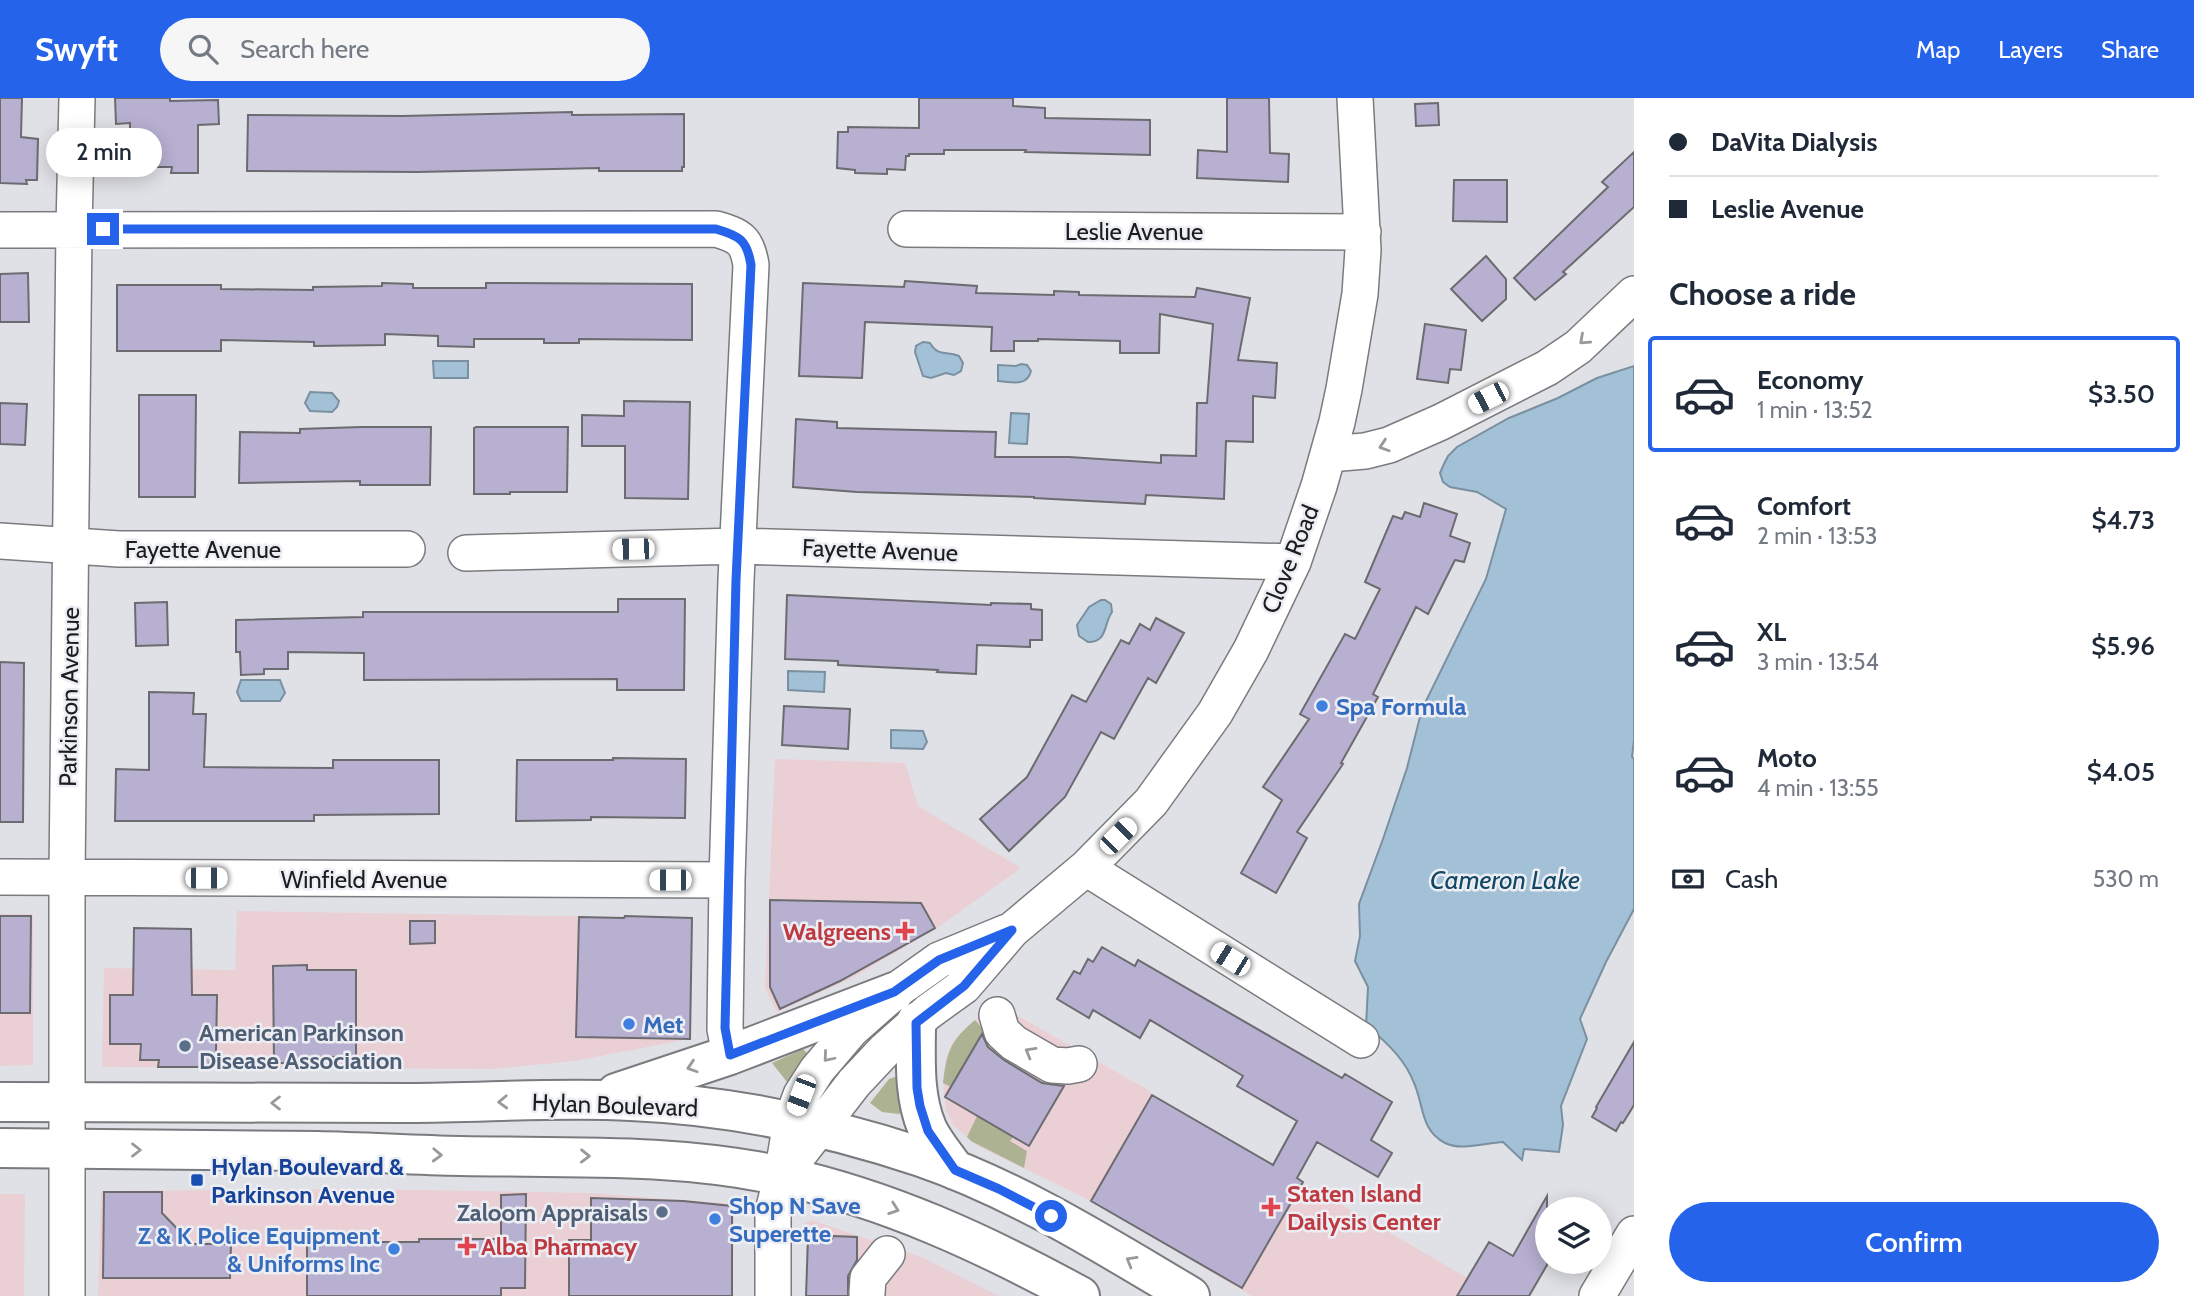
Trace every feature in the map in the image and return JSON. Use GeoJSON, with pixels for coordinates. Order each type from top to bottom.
{"type":"FeatureCollection","features":[{"type":"Feature","properties":{"kind":"main road"},"geometry":{"type":"LineString","coordinates":[[596,1100],[730,1055],[905,1007],[920,1106],[928,1131],[955,1170]]}},
{"type":"Feature","properties":{"kind":"main road","name":"Hylan Boulevard"},"geometry":{"type":"LineString","coordinates":[[0,1102],[447,1103],[596,1100],[695,1106],[805,1125],[876,1143],[955,1170],[1045,1213],[1190,1296]]}},
{"type":"Feature","properties":{"kind":"main road"},"geometry":{"type":"LineString","coordinates":[[0,1149],[265,1150],[598,1157],[743,1169],[782,1176],[856,1196],[930,1222],[1021,1264],[1080,1296]]}},
{"type":"Feature","properties":{"kind":"street","name":"Parkinson Avenue"},"geometry":{"type":"LineString","coordinates":[[67,1296],[67,877],[77,98]]}},
{"type":"Feature","properties":{"kind":"street","name":"Clove Road"},"geometry":{"type":"LineString","coordinates":[[774,1296],[773,1211],[782,1176],[805,1125],[801,1095],[817,1070],[852,1029],[905,1007],[939,960],[1012,930],[1086,868],[1151,802],[1194,744],[1251,650],[1293,562],[1329,454],[1344,389],[1360,294],[1363,232],[1355,98]]}},
{"type":"Feature","properties":{"kind":"street"},"geometry":{"type":"LineString","coordinates":[[0,230],[716,229],[732,233],[744,241],[751,265],[727,880],[725,1028],[730,1055]]}},
{"type":"Feature","properties":{"kind":"street","name":"Leslie Avenue"},"geometry":{"type":"LineString","coordinates":[[906,229],[1363,232]]}},
{"type":"Feature","properties":{"kind":"street"},"geometry":{"type":"LineString","coordinates":[[1329,454],[1365,451],[1389,445],[1536,374],[1578,347],[1634,294]]}},
{"type":"Feature","properties":{"kind":"street","name":"Fayette Avenue"},"geometry":{"type":"LineString","coordinates":[[0,541],[119,549],[407,549]]}},
{"type":"Feature","properties":{"kind":"street","name":"Fayette Avenue"},"geometry":{"type":"LineString","coordinates":[[466,553],[738,546],[1293,562]]}},
{"type":"Feature","properties":{"kind":"street"},"geometry":{"type":"LineString","coordinates":[[1086,868],[1361,1040]]}},
{"type":"Feature","properties":{"kind":"street","name":"Winfield Avenue"},"geometry":{"type":"LineString","coordinates":[[0,877],[727,880]]}},
{"type":"Feature","properties":{"kind":"street"},"geometry":{"type":"LineString","coordinates":[[997,1015],[1002,1032],[1014,1043],[1052,1065],[1079,1064]]}},
{"type":"Feature","properties":{"kind":"street"},"geometry":{"type":"LineString","coordinates":[[1597,1296],[1634,1234]]}},
{"type":"Feature","properties":{"kind":"street"},"geometry":{"type":"LineString","coordinates":[[867,1293],[868,1278],[887,1254]]}},
{"type":"Feature","properties":{"kind":"shaded area"},"geometry":{"type":"Polygon","coordinates":[[[775,759],[905,763],[918,806],[1021,868],[937,928],[852,978],[777,1012],[765,988],[775,759]]]}},
{"type":"Feature","properties":{"kind":"shaded area"},"geometry":{"type":"Polygon","coordinates":[[[237,911],[692,918],[689,1039],[575,1061],[494,1069],[102,1067],[104,968],[235,970],[237,911]]]}},
{"type":"Feature","properties":{"kind":"shaded area"},"geometry":{"type":"Polygon","coordinates":[[[0,914],[33,914],[33,1065],[0,1066],[0,914]]]}},
{"type":"Feature","properties":{"kind":"shaded area"},"geometry":{"type":"Polygon","coordinates":[[[999,1005],[1499,1296],[1252,1296],[1085,1198],[976,1145],[953,1125],[946,1110],[943,1083],[946,1058],[958,1036],[975,1020],[999,1005]]]}},
{"type":"Feature","properties":{"kind":"shaded area"},"geometry":{"type":"Polygon","coordinates":[[[358,1189],[590,1193],[734,1204],[733,1296],[98,1296],[101,1191],[358,1189]]]}},
{"type":"Feature","properties":{"kind":"shaded area"},"geometry":{"type":"Polygon","coordinates":[[[0,1194],[25,1194],[24,1296],[0,1296],[0,1194]]]}},
{"type":"Feature","properties":{"kind":"shaded area"},"geometry":{"type":"Polygon","coordinates":[[[811,1220],[922,1257],[999,1296],[806,1296],[806,1222],[811,1220]]]}},
{"type":"Feature","properties":{"kind":"green space"},"geometry":{"type":"Polygon","coordinates":[[[975,1020],[983,1032],[951,1087],[943,1083],[948,1055],[960,1034],[975,1020]]]}},
{"type":"Feature","properties":{"kind":"green space"},"geometry":{"type":"Polygon","coordinates":[[[803,1049],[808,1054],[787,1082],[772,1063],[803,1049]]]}},
{"type":"Feature","properties":{"kind":"green space"},"geometry":{"type":"Polygon","coordinates":[[[898,1078],[902,1110],[899,1114],[882,1112],[870,1103],[889,1079],[898,1078]]]}},
{"type":"Feature","properties":{"kind":"green space"},"geometry":{"type":"Polygon","coordinates":[[[977,1116],[1013,1137],[1010,1141],[1027,1151],[1024,1168],[967,1137],[977,1116]]]}},
{"type":"Feature","properties":{"kind":"water"},"geometry":{"type":"Polygon","coordinates":[[[923,342],[930,343],[936,351],[959,356],[963,363],[961,371],[954,375],[946,373],[931,378],[923,376],[915,352],[916,346],[923,342]]]}},
{"type":"Feature","properties":{"kind":"water"},"geometry":{"type":"Polygon","coordinates":[[[433,361],[468,361],[468,378],[434,378],[433,361]]]}},
{"type":"Feature","properties":{"kind":"water"},"geometry":{"type":"Polygon","coordinates":[[[998,365],[1027,365],[1031,371],[1026,379],[1018,382],[998,381],[998,365]]]}},
{"type":"Feature","properties":{"kind":"water","name":"Cameron Lake"},"geometry":{"type":"Polygon","coordinates":[[[1634,366],[1634,909],[1580,1019],[1587,1039],[1561,1106],[1563,1125],[1559,1152],[1524,1149],[1522,1160],[1503,1142],[1473,1146],[1451,1145],[1437,1138],[1431,1131],[1406,1066],[1388,1044],[1366,1026],[1368,987],[1355,961],[1360,936],[1359,904],[1407,768],[1422,709],[1486,579],[1506,509],[1477,492],[1450,487],[1443,482],[1440,473],[1448,456],[1457,447],[1509,418],[1597,378],[1634,366]]]}},
{"type":"Feature","properties":{"kind":"water"},"geometry":{"type":"Polygon","coordinates":[[[310,392],[332,393],[339,401],[337,407],[332,412],[310,411],[305,403],[310,392]]]}},
{"type":"Feature","properties":{"kind":"water"},"geometry":{"type":"Polygon","coordinates":[[[1011,413],[1029,414],[1027,444],[1009,443],[1011,413]]]}},
{"type":"Feature","properties":{"kind":"water"},"geometry":{"type":"Polygon","coordinates":[[[1101,600],[1111,604],[1112,612],[1102,636],[1088,642],[1079,636],[1077,625],[1089,607],[1101,600]]]}},
{"type":"Feature","properties":{"kind":"water"},"geometry":{"type":"Polygon","coordinates":[[[788,671],[825,672],[824,692],[788,690],[788,671]]]}},
{"type":"Feature","properties":{"kind":"water"},"geometry":{"type":"Polygon","coordinates":[[[241,680],[280,680],[285,693],[280,701],[241,701],[237,692],[241,680]]]}},
{"type":"Feature","properties":{"kind":"water"},"geometry":{"type":"Polygon","coordinates":[[[891,730],[923,731],[927,742],[923,749],[891,748],[891,730]]]}},
{"type":"Feature","properties":{"kind":"building"},"geometry":{"type":"Polygon","coordinates":[[[0,98],[22,98],[21,137],[38,139],[37,180],[26,180],[27,184],[0,183],[0,98]]]}},
{"type":"Feature","properties":{"kind":"building"},"geometry":{"type":"Polygon","coordinates":[[[115,98],[218,100],[219,124],[198,125],[198,173],[171,173],[172,167],[130,167],[130,123],[116,124],[115,98]]]}},
{"type":"Feature","properties":{"kind":"building"},"geometry":{"type":"Polygon","coordinates":[[[919,98],[1013,98],[1013,106],[1045,108],[1045,118],[1150,120],[1150,155],[944,150],[944,154],[909,154],[906,156],[905,170],[887,169],[887,174],[855,173],[855,170],[837,168],[838,132],[848,132],[848,127],[919,128],[919,98]]]}},
{"type":"Feature","properties":{"kind":"building"},"geometry":{"type":"Polygon","coordinates":[[[1227,98],[1269,98],[1270,153],[1289,154],[1288,182],[1197,178],[1198,150],[1227,152],[1227,98]]]}},
{"type":"Feature","properties":{"kind":"building"},"geometry":{"type":"Polygon","coordinates":[[[1438,103],[1439,125],[1416,126],[1415,104],[1438,103]]]}},
{"type":"Feature","properties":{"kind":"building"},"geometry":{"type":"Polygon","coordinates":[[[572,112],[572,115],[684,114],[682,171],[599,171],[599,168],[417,172],[247,171],[248,115],[402,116],[572,112]]]}},
{"type":"Feature","properties":{"kind":"building"},"geometry":{"type":"Polygon","coordinates":[[[1634,152],[1634,207],[1563,272],[1566,274],[1535,300],[1514,278],[1608,187],[1602,182],[1634,152]]]}},
{"type":"Feature","properties":{"kind":"building"},"geometry":{"type":"Polygon","coordinates":[[[1454,180],[1507,180],[1507,222],[1453,221],[1454,180]]]}},
{"type":"Feature","properties":{"kind":"building"},"geometry":{"type":"Polygon","coordinates":[[[1486,256],[1506,279],[1506,299],[1482,321],[1451,289],[1486,256]]]}},
{"type":"Feature","properties":{"kind":"building"},"geometry":{"type":"Polygon","coordinates":[[[28,273],[29,322],[0,322],[0,274],[28,273]]]}},
{"type":"Feature","properties":{"kind":"building"},"geometry":{"type":"Polygon","coordinates":[[[905,281],[977,286],[976,293],[1054,295],[1054,291],[1079,292],[1079,295],[1195,297],[1197,288],[1250,298],[1238,360],[1277,363],[1275,398],[1253,396],[1253,442],[1226,441],[1224,499],[1146,495],[1145,504],[793,487],[796,419],[837,422],[837,428],[996,432],[995,457],[1069,457],[1161,463],[1161,455],[1196,456],[1197,403],[1207,403],[1213,324],[1160,314],[1159,353],[1120,353],[1120,341],[1038,339],[1014,341],[1014,351],[991,351],[992,327],[865,322],[862,378],[799,376],[803,283],[904,287],[905,281]]]}},
{"type":"Feature","properties":{"kind":"building"},"geometry":{"type":"Polygon","coordinates":[[[382,283],[413,284],[413,288],[486,288],[486,283],[692,284],[692,340],[579,339],[579,343],[544,343],[544,339],[474,339],[474,347],[438,346],[438,336],[385,334],[385,345],[314,346],[314,342],[221,340],[221,351],[117,351],[117,285],[221,285],[221,289],[313,290],[313,287],[382,286],[382,283]]]}},
{"type":"Feature","properties":{"kind":"building"},"geometry":{"type":"Polygon","coordinates":[[[1425,324],[1466,330],[1461,370],[1450,369],[1448,383],[1417,379],[1425,324]]]}},
{"type":"Feature","properties":{"kind":"building"},"geometry":{"type":"Polygon","coordinates":[[[139,395],[196,395],[195,497],[139,497],[139,395]]]}},
{"type":"Feature","properties":{"kind":"building"},"geometry":{"type":"Polygon","coordinates":[[[624,401],[690,402],[688,499],[625,498],[625,446],[582,446],[582,415],[624,416],[624,401]]]}},
{"type":"Feature","properties":{"kind":"building"},"geometry":{"type":"Polygon","coordinates":[[[0,403],[27,404],[25,445],[0,444],[0,403]]]}},
{"type":"Feature","properties":{"kind":"building"},"geometry":{"type":"Polygon","coordinates":[[[431,427],[430,485],[360,485],[360,481],[239,483],[240,432],[300,433],[300,429],[431,427]]]}},
{"type":"Feature","properties":{"kind":"building"},"geometry":{"type":"Polygon","coordinates":[[[476,427],[568,427],[567,492],[474,494],[476,427]]]}},
{"type":"Feature","properties":{"kind":"building"},"geometry":{"type":"Polygon","coordinates":[[[1424,503],[1457,514],[1450,536],[1470,543],[1464,562],[1455,560],[1428,614],[1416,607],[1373,694],[1378,697],[1341,763],[1343,764],[1297,832],[1307,838],[1276,893],[1241,873],[1282,800],[1263,787],[1309,719],[1300,714],[1345,634],[1355,639],[1380,589],[1365,582],[1393,516],[1402,519],[1405,512],[1420,517],[1424,503]]]}},
{"type":"Feature","properties":{"kind":"building"},"geometry":{"type":"Polygon","coordinates":[[[787,595],[991,605],[1031,604],[1031,609],[1042,610],[1042,640],[1030,640],[1030,647],[977,645],[976,674],[838,665],[838,661],[785,659],[787,595]]]}},
{"type":"Feature","properties":{"kind":"building"},"geometry":{"type":"Polygon","coordinates":[[[618,599],[685,599],[684,690],[617,690],[617,679],[364,680],[364,653],[288,652],[288,669],[264,669],[264,674],[241,675],[240,652],[236,652],[236,620],[363,617],[363,612],[618,612],[618,599]]]}},
{"type":"Feature","properties":{"kind":"building"},"geometry":{"type":"Polygon","coordinates":[[[167,602],[168,645],[136,646],[135,603],[167,602]]]}},
{"type":"Feature","properties":{"kind":"building"},"geometry":{"type":"Polygon","coordinates":[[[1156,618],[1184,633],[1156,683],[1148,678],[1114,739],[1101,732],[1065,797],[1009,851],[980,819],[1027,777],[1072,695],[1086,702],[1121,640],[1129,644],[1140,624],[1150,630],[1156,618]]]}},
{"type":"Feature","properties":{"kind":"building"},"geometry":{"type":"Polygon","coordinates":[[[0,662],[24,663],[23,822],[0,822],[0,662]]]}},
{"type":"Feature","properties":{"kind":"building"},"geometry":{"type":"Polygon","coordinates":[[[149,692],[194,693],[193,714],[206,714],[204,767],[333,768],[333,760],[439,760],[439,814],[314,815],[314,821],[115,821],[116,769],[149,770],[149,692]]]}},
{"type":"Feature","properties":{"kind":"building"},"geometry":{"type":"Polygon","coordinates":[[[784,706],[850,709],[848,749],[782,745],[784,706]]]}},
{"type":"Feature","properties":{"kind":"building"},"geometry":{"type":"Polygon","coordinates":[[[686,759],[685,818],[591,817],[591,820],[516,821],[517,760],[686,759]]]}},
{"type":"Feature","properties":{"kind":"building"},"geometry":{"type":"Polygon","coordinates":[[[770,900],[921,903],[935,928],[840,981],[780,1009],[770,987],[770,900]]]}},
{"type":"Feature","properties":{"kind":"building"},"geometry":{"type":"Polygon","coordinates":[[[0,916],[31,916],[30,1013],[0,1013],[0,916]]]}},
{"type":"Feature","properties":{"kind":"building"},"geometry":{"type":"Polygon","coordinates":[[[579,917],[692,918],[690,1039],[576,1037],[579,917]]]}},
{"type":"Feature","properties":{"kind":"building"},"geometry":{"type":"Polygon","coordinates":[[[410,921],[435,921],[435,943],[410,944],[410,921]]]}},
{"type":"Feature","properties":{"kind":"building"},"geometry":{"type":"Polygon","coordinates":[[[134,928],[191,929],[192,995],[217,995],[216,1052],[208,1065],[158,1067],[159,1060],[140,1060],[141,1044],[110,1044],[110,995],[133,995],[134,928]]]}},
{"type":"Feature","properties":{"kind":"building"},"geometry":{"type":"Polygon","coordinates":[[[1102,947],[1135,966],[1138,960],[1342,1078],[1345,1074],[1392,1102],[1371,1140],[1392,1153],[1378,1177],[1317,1142],[1297,1178],[1303,1182],[1242,1288],[1091,1201],[1152,1095],[1273,1165],[1297,1121],[1237,1086],[1243,1076],[1150,1020],[1140,1038],[1093,1010],[1089,1018],[1057,999],[1074,971],[1080,974],[1088,959],[1093,962],[1102,947]]]}},
{"type":"Feature","properties":{"kind":"building"},"geometry":{"type":"Polygon","coordinates":[[[307,965],[307,970],[356,970],[356,1057],[307,1057],[307,1063],[274,1063],[273,966],[307,965]]]}},
{"type":"Feature","properties":{"kind":"building"},"geometry":{"type":"Polygon","coordinates":[[[982,1034],[988,1047],[1004,1060],[1042,1083],[1064,1086],[1029,1146],[945,1097],[982,1034]]]}},
{"type":"Feature","properties":{"kind":"building"},"geometry":{"type":"Polygon","coordinates":[[[1634,1042],[1634,1105],[1616,1131],[1592,1117],[1634,1042]]]}},
{"type":"Feature","properties":{"kind":"building"},"geometry":{"type":"Polygon","coordinates":[[[104,1192],[162,1192],[162,1213],[192,1244],[231,1244],[230,1278],[103,1278],[104,1192]]]}},
{"type":"Feature","properties":{"kind":"building"},"geometry":{"type":"Polygon","coordinates":[[[526,1194],[525,1288],[501,1288],[501,1296],[307,1296],[307,1242],[501,1239],[501,1195],[526,1194]]]}},
{"type":"Feature","properties":{"kind":"building"},"geometry":{"type":"Polygon","coordinates":[[[591,1198],[683,1201],[732,1206],[732,1296],[569,1296],[569,1240],[591,1240],[591,1198]]]}},
{"type":"Feature","properties":{"kind":"building"},"geometry":{"type":"Polygon","coordinates":[[[1535,1217],[1535,1274],[1542,1274],[1529,1296],[1457,1296],[1489,1242],[1513,1256],[1535,1217]]]}},
{"type":"Feature","properties":{"kind":"building"},"geometry":{"type":"Polygon","coordinates":[[[833,1236],[857,1237],[857,1260],[848,1276],[848,1296],[806,1296],[808,1238],[832,1239],[833,1236]]]}},
{"type":"Feature","properties":{"kind":"place","name":"Spa Formula"},"geometry":{"type":"Point","coordinates":[1322,706]}},
{"type":"Feature","properties":{"kind":"place","name":"Walgreens"},"geometry":{"type":"Point","coordinates":[905,931]}},
{"type":"Feature","properties":{"kind":"place","name":"Met"},"geometry":{"type":"Point","coordinates":[629,1024]}},
{"type":"Feature","properties":{"kind":"place","name":"American Parkinson Disease Association"},"geometry":{"type":"Point","coordinates":[185,1046]}},
{"type":"Feature","properties":{"kind":"place","name":"Hylan Boulevard & Parkinson Avenue"},"geometry":{"type":"Point","coordinates":[197,1180]}},
{"type":"Feature","properties":{"kind":"place","name":"Staten Island Dailysis Center"},"geometry":{"type":"Point","coordinates":[1271,1207]}},
{"type":"Feature","properties":{"kind":"place","name":"Zaloom Appraisals"},"geometry":{"type":"Point","coordinates":[662,1212]}},
{"type":"Feature","properties":{"kind":"place","name":"Shop N Save Superette"},"geometry":{"type":"Point","coordinates":[715,1219]}},
{"type":"Feature","properties":{"kind":"place","name":"Alba Pharmacy"},"geometry":{"type":"Point","coordinates":[467,1246]}},
{"type":"Feature","properties":{"kind":"place","name":"Z & K Police Equipment & Uniforms Inc"},"geometry":{"type":"Point","coordinates":[394,1249]}},
{"type":"Feature","properties":{"kind":"route"},"geometry":{"type":"LineString","coordinates":[[103,229],[716,229],[732,233],[744,241],[751,265],[736,580],[728,866],[725,1028],[730,1055],[894,992],[939,960],[1012,930],[964,986],[916,1023],[917,1088],[928,1131],[955,1170],[1051,1216]]}}]}
